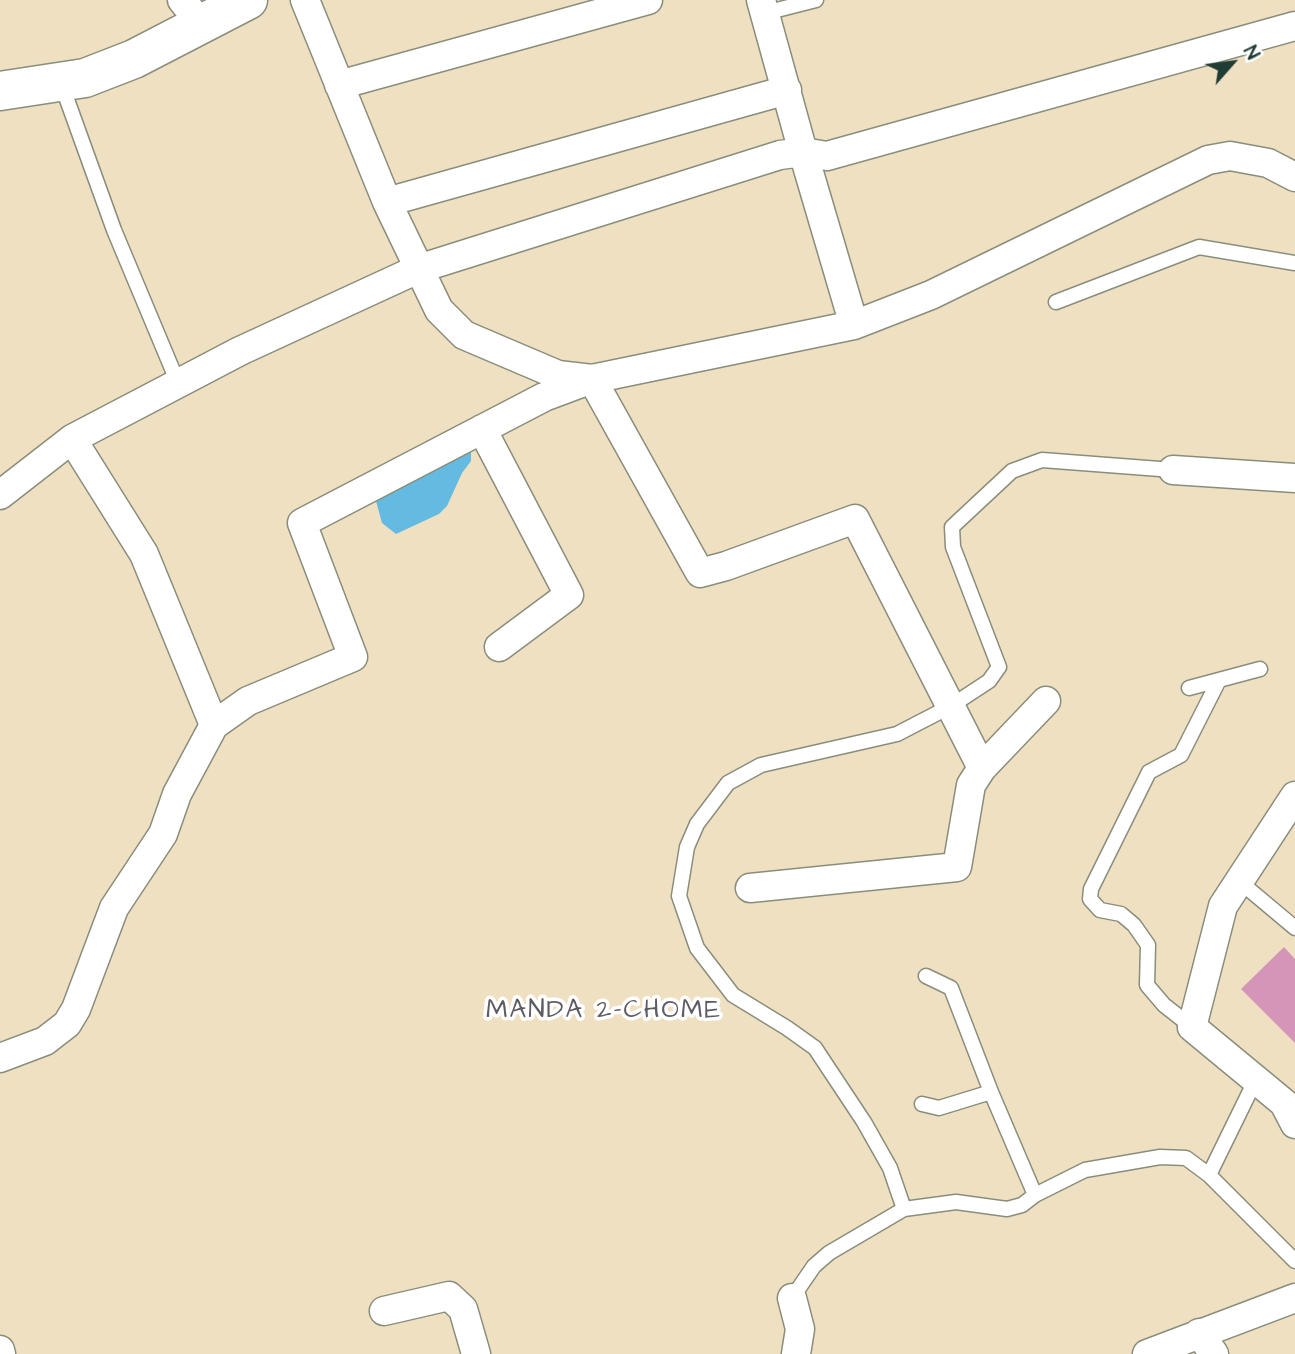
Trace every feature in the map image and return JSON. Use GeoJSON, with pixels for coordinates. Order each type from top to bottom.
{"type":"FeatureCollection","features":[{"type":"Feature","properties":{"kind":"street"},"geometry":{"type":"LineString","coordinates":[[0,91],[85,78],[134,60],[192,13],[248,0]]}},
{"type":"Feature","properties":{"kind":"street"},"geometry":{"type":"LineString","coordinates":[[305,0],[387,202],[439,310],[464,335],[558,374],[592,379]]}},
{"type":"Feature","properties":{"kind":"street"},"geometry":{"type":"LineString","coordinates":[[339,85],[648,0]]}},
{"type":"Feature","properties":{"kind":"street"},"geometry":{"type":"LineString","coordinates":[[763,7],[854,325]]}},
{"type":"Feature","properties":{"kind":"street"},"geometry":{"type":"LineString","coordinates":[[0,495],[72,439],[240,351],[418,269],[767,159],[803,152],[827,156],[1295,26]]}},
{"type":"Feature","properties":{"kind":"street"},"geometry":{"type":"LineString","coordinates":[[387,202],[787,90]]}},
{"type":"Feature","properties":{"kind":"street"},"geometry":{"type":"LineString","coordinates":[[0,1059],[45,1041],[67,1024],[76,1009],[114,908],[163,834],[177,794],[214,725],[248,701],[353,657],[302,523],[544,397],[592,379],[854,325],[930,295],[1208,160],[1230,156],[1268,163],[1295,177]]}},
{"type":"Feature","properties":{"kind":"street"},"geometry":{"type":"LineString","coordinates":[[592,379],[700,573],[855,519],[982,768]]}},
{"type":"Feature","properties":{"kind":"street"},"geometry":{"type":"LineString","coordinates":[[482,429],[569,595],[499,647]]}},
{"type":"Feature","properties":{"kind":"street"},"geometry":{"type":"LineString","coordinates":[[72,439],[144,554],[214,725]]}},
{"type":"Feature","properties":{"kind":"street"},"geometry":{"type":"LineString","coordinates":[[1173,470],[1295,478]]}},
{"type":"Feature","properties":{"kind":"street"},"geometry":{"type":"LineString","coordinates":[[750,888],[957,867],[971,785],[982,768],[1046,701]]}},
{"type":"Feature","properties":{"kind":"street"},"geometry":{"type":"LineString","coordinates":[[1295,796],[1223,906],[1192,1027],[1284,1103],[1295,1124]]}},
{"type":"Feature","properties":{"kind":"street"},"geometry":{"type":"LineString","coordinates":[[384,1311],[449,1296],[463,1309],[476,1354]]}},
{"type":"Feature","properties":{"kind":"street"},"geometry":{"type":"LineString","coordinates":[[792,1298],[800,1329],[796,1354]]}},
{"type":"Feature","properties":{"kind":"street"},"geometry":{"type":"LineString","coordinates":[[1147,1354],[1207,1343],[1295,1298]]}},
{"type":"Feature","properties":{"kind":"lane"},"geometry":{"type":"LineString","coordinates":[[763,7],[816,0]]}},
{"type":"Feature","properties":{"kind":"lane"},"geometry":{"type":"LineString","coordinates":[[61,82],[114,230],[178,383]]}},
{"type":"Feature","properties":{"kind":"lane"},"geometry":{"type":"LineString","coordinates":[[1056,302],[1199,247],[1295,263]]}},
{"type":"Feature","properties":{"kind":"lane"},"geometry":{"type":"LineString","coordinates":[[904,1209],[890,1168],[864,1122],[815,1048],[733,995],[697,948],[679,896],[687,847],[697,824],[729,783],[761,765],[897,734],[951,706],[989,681],[999,667],[953,547],[952,527],[1012,471],[1042,460],[1173,470]]}},
{"type":"Feature","properties":{"kind":"lane"},"geometry":{"type":"LineString","coordinates":[[1189,688],[1260,669]]}},
{"type":"Feature","properties":{"kind":"lane"},"geometry":{"type":"LineString","coordinates":[[1192,1027],[1164,1005],[1147,985],[1148,945],[1134,925],[1121,914],[1100,910],[1090,899],[1091,889],[1149,772],[1181,755],[1219,680]]}},
{"type":"Feature","properties":{"kind":"lane"},"geometry":{"type":"LineString","coordinates":[[1239,881],[1295,928]]}},
{"type":"Feature","properties":{"kind":"lane"},"geometry":{"type":"LineString","coordinates":[[926,976],[951,988],[1035,1195]]}},
{"type":"Feature","properties":{"kind":"lane"},"geometry":{"type":"LineString","coordinates":[[1209,1175],[1256,1079]]}},
{"type":"Feature","properties":{"kind":"lane"},"geometry":{"type":"LineString","coordinates":[[922,1104],[939,1108],[991,1092]]}},
{"type":"Feature","properties":{"kind":"lane"},"geometry":{"type":"LineString","coordinates":[[792,1298],[814,1266],[830,1253],[904,1209],[957,1202],[1007,1209],[1022,1205],[1035,1195],[1085,1170],[1160,1157],[1186,1158],[1209,1175],[1295,1261]]}},
{"type":"Feature","properties":{"kind":"water"},"geometry":{"type":"Polygon","coordinates":[[[465,451],[471,453],[471,461],[462,473],[447,506],[439,514],[396,534],[382,523],[376,501],[381,494],[465,451]]]}},
{"type":"Feature","properties":{"kind":"building"},"geometry":{"type":"Polygon","coordinates":[[[1284,947],[1295,959],[1295,1043],[1241,989],[1284,947]]]}},
{"type":"Feature","properties":{"kind":"district","name":"MANDA 2-CHOME"},"geometry":{"type":"Point","coordinates":[604,1012]}}]}
